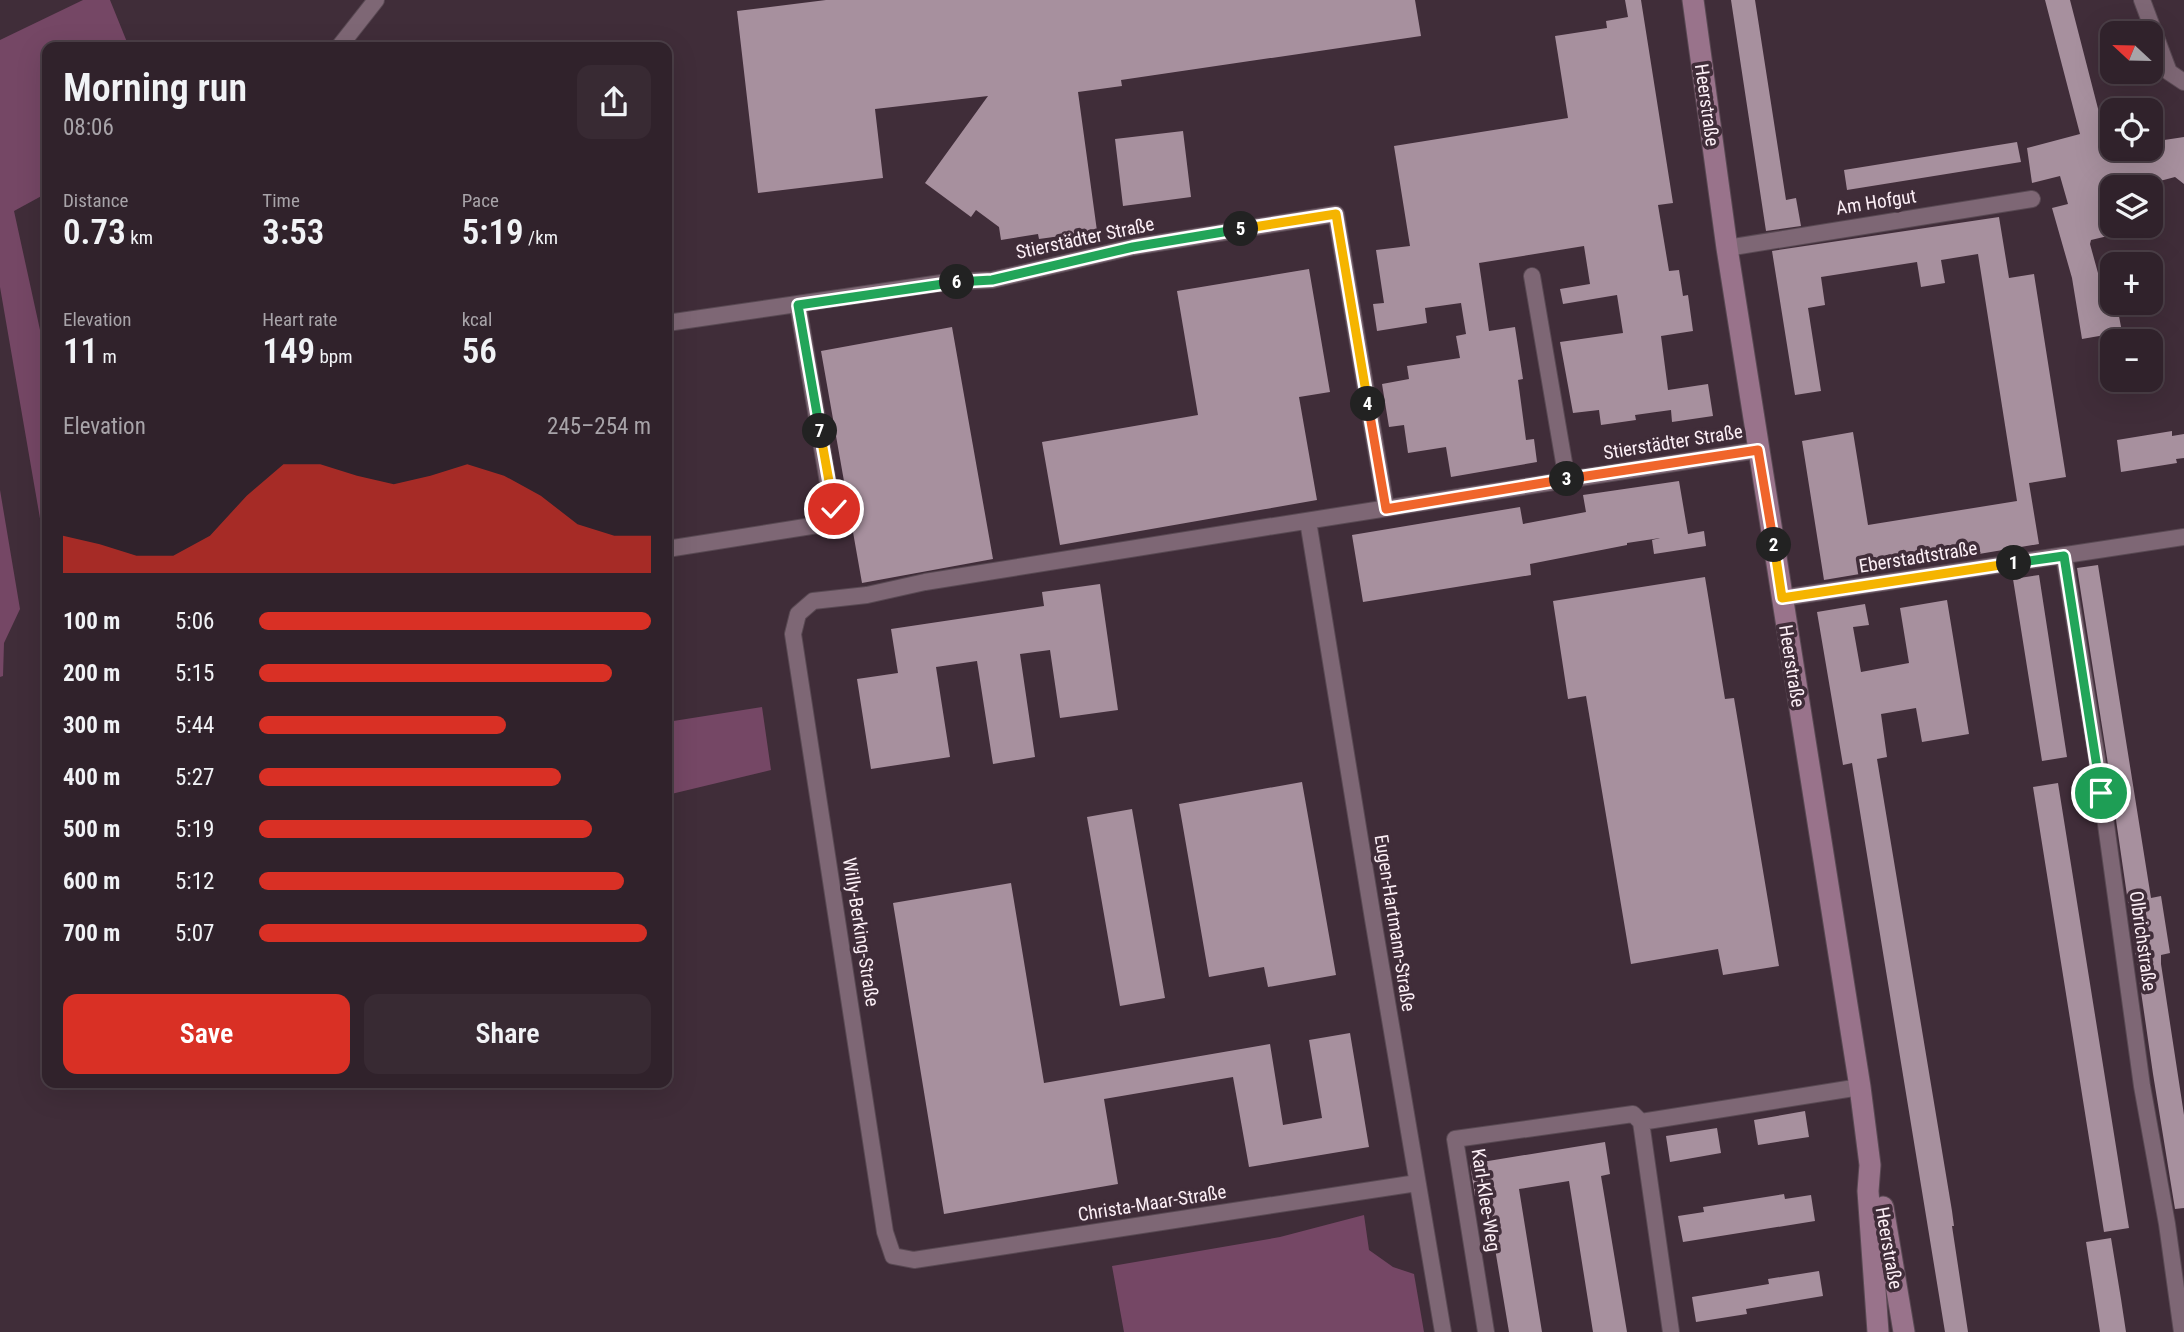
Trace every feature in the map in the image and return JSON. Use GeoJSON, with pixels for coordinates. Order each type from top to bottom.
{"type":"FeatureCollection","features":[{"type":"Feature","properties":{"kind":"main road","name":"Heerstraße"},"geometry":{"type":"LineString","coordinates":[[1693,0],[1758,450],[1860,1087],[1870,1165],[1868,1191],[1878,1332]]}},
{"type":"Feature","properties":{"kind":"main road","name":"Heerstraße"},"geometry":{"type":"LineString","coordinates":[[1870,1165],[1880,1189],[1904,1332]]}},
{"type":"Feature","properties":{"kind":"street"},"geometry":{"type":"LineString","coordinates":[[343,42],[376,0]]}},
{"type":"Feature","properties":{"kind":"street"},"geometry":{"type":"LineString","coordinates":[[2142,0],[2169,72],[2184,82]]}},
{"type":"Feature","properties":{"kind":"street","name":"Am Hofgut"},"geometry":{"type":"LineString","coordinates":[[1727,248],[2032,199]]}},
{"type":"Feature","properties":{"kind":"street","name":"Stierstädter Straße"},"geometry":{"type":"LineString","coordinates":[[672,322],[948,282],[992,280],[1133,247],[1336,214],[1386,509]]}},
{"type":"Feature","properties":{"kind":"street"},"geometry":{"type":"LineString","coordinates":[[1532,276],[1567,480]]}},
{"type":"Feature","properties":{"kind":"street"},"geometry":{"type":"LineString","coordinates":[[672,548],[824,524],[834,518],[798,305]]}},
{"type":"Feature","properties":{"kind":"street","name":"Stierstädter Straße"},"geometry":{"type":"LineString","coordinates":[[798,614],[813,601],[867,595],[938,580],[1758,450]]}},
{"type":"Feature","properties":{"kind":"street","name":"Eugen-Hartmann-Straße"},"geometry":{"type":"LineString","coordinates":[[1308,521],[1443,1332]]}},
{"type":"Feature","properties":{"kind":"street","name":"Eberstadtstraße"},"geometry":{"type":"LineString","coordinates":[[1782,598],[2184,537]]}},
{"type":"Feature","properties":{"kind":"street","name":"Olbrichstraße"},"geometry":{"type":"LineString","coordinates":[[2064,556],[2097,759],[2142,1086],[2167,1224],[2182,1332]]}},
{"type":"Feature","properties":{"kind":"street","name":"Willy-Berking-Straße"},"geometry":{"type":"LineString","coordinates":[[798,614],[793,634],[796,655],[885,1232],[893,1256]]}},
{"type":"Feature","properties":{"kind":"street","name":"Karl-Klee-Weg"},"geometry":{"type":"LineString","coordinates":[[1486,1332],[1455,1139],[1633,1114],[1641,1122],[1860,1087]]}},
{"type":"Feature","properties":{"kind":"street"},"geometry":{"type":"LineString","coordinates":[[1641,1122],[1671,1332]]}},
{"type":"Feature","properties":{"kind":"street","name":"Christa-Maar-Straße"},"geometry":{"type":"LineString","coordinates":[[893,1256],[914,1260],[1417,1183]]}},
{"type":"Feature","properties":{"kind":"shaded area"},"geometry":{"type":"Polygon","coordinates":[[[83,0],[110,0],[127,42],[42,42],[42,196],[14,211],[42,339],[42,530],[0,287],[0,40],[83,0]]]}},
{"type":"Feature","properties":{"kind":"shaded area"},"geometry":{"type":"Polygon","coordinates":[[[0,490],[20,609],[4,643],[3,676],[0,677],[0,490]]]}},
{"type":"Feature","properties":{"kind":"shaded area"},"geometry":{"type":"Polygon","coordinates":[[[762,707],[771,770],[672,794],[672,721],[762,707]]]}},
{"type":"Feature","properties":{"kind":"shaded area"},"geometry":{"type":"Polygon","coordinates":[[[1364,1215],[1369,1250],[1393,1267],[1414,1274],[1424,1332],[1124,1332],[1112,1266],[1280,1237],[1364,1215]]]}},
{"type":"Feature","properties":{"kind":"building"},"geometry":{"type":"Polygon","coordinates":[[[826,0],[1415,0],[1421,36],[1121,80],[1122,86],[1078,92],[1097,231],[1039,239],[1038,234],[1001,240],[999,227],[976,210],[971,217],[925,183],[988,96],[875,109],[883,178],[758,193],[737,11],[826,0]]]}},
{"type":"Feature","properties":{"kind":"building"},"geometry":{"type":"Polygon","coordinates":[[[1625,0],[1641,0],[1673,203],[1658,205],[1669,271],[1679,270],[1683,296],[1688,295],[1693,331],[1661,336],[1668,390],[1708,384],[1713,416],[1672,422],[1671,410],[1635,415],[1636,420],[1601,425],[1599,410],[1573,413],[1560,342],[1623,333],[1617,295],[1563,304],[1560,289],[1590,284],[1584,246],[1479,263],[1489,331],[1515,327],[1523,379],[1518,380],[1526,440],[1534,439],[1537,462],[1451,477],[1446,447],[1408,453],[1404,425],[1389,427],[1382,384],[1409,379],[1407,366],[1460,358],[1456,336],[1466,334],[1461,303],[1425,308],[1427,323],[1377,331],[1373,304],[1384,303],[1376,250],[1410,246],[1394,146],[1568,118],[1555,36],[1607,28],[1606,21],[1628,17],[1625,0]]]}},
{"type":"Feature","properties":{"kind":"building"},"geometry":{"type":"Polygon","coordinates":[[[1731,0],[1755,0],[1786,200],[1796,198],[1801,226],[1766,231],[1731,0]]]}},
{"type":"Feature","properties":{"kind":"building"},"geometry":{"type":"Polygon","coordinates":[[[2045,0],[2070,0],[2100,116],[2100,161],[2163,161],[2163,140],[2184,137],[2184,184],[2175,177],[2163,180],[2163,175],[2100,175],[2100,238],[2091,240],[2090,244],[2100,273],[2100,315],[2119,315],[2121,329],[2100,329],[2100,336],[2082,339],[2072,278],[2052,208],[2068,204],[2060,176],[2032,183],[2027,148],[2080,134],[2045,0]]]}},
{"type":"Feature","properties":{"kind":"building"},"geometry":{"type":"Polygon","coordinates":[[[1183,131],[1191,197],[1123,206],[1115,139],[1183,131]]]}},
{"type":"Feature","properties":{"kind":"building"},"geometry":{"type":"Polygon","coordinates":[[[2017,142],[2021,162],[1847,190],[1844,170],[2017,142]]]}},
{"type":"Feature","properties":{"kind":"building"},"geometry":{"type":"Polygon","coordinates":[[[1999,217],[2009,278],[2034,274],[2066,477],[2029,483],[2039,544],[1824,580],[1802,441],[1853,432],[1868,525],[2017,501],[1978,254],[1941,260],[1945,283],[1921,287],[1917,262],[1821,277],[1825,305],[1808,308],[1821,391],[1795,395],[1772,251],[1999,217]]]}},
{"type":"Feature","properties":{"kind":"building"},"geometry":{"type":"Polygon","coordinates":[[[1309,269],[1330,392],[1299,397],[1317,500],[1060,545],[1042,442],[1198,415],[1177,291],[1309,269]]]}},
{"type":"Feature","properties":{"kind":"building"},"geometry":{"type":"Polygon","coordinates":[[[952,327],[993,559],[862,583],[821,351],[952,327]]]}},
{"type":"Feature","properties":{"kind":"building"},"geometry":{"type":"Polygon","coordinates":[[[2172,431],[2172,436],[2184,434],[2184,458],[2176,459],[2177,463],[2121,472],[2117,440],[2172,431]]]}},
{"type":"Feature","properties":{"kind":"building"},"geometry":{"type":"Polygon","coordinates":[[[1679,481],[1688,534],[1704,531],[1706,546],[1654,554],[1652,540],[1660,538],[1627,543],[1530,564],[1531,575],[1363,602],[1352,535],[1520,507],[1523,524],[1586,512],[1583,495],[1679,481]]]}},
{"type":"Feature","properties":{"kind":"building"},"geometry":{"type":"Polygon","coordinates":[[[2098,565],[2151,898],[2161,896],[2170,953],[2161,955],[2161,964],[2184,1115],[2184,1208],[2175,1209],[2077,568],[2098,565]]]}},
{"type":"Feature","properties":{"kind":"building"},"geometry":{"type":"Polygon","coordinates":[[[2039,575],[2067,757],[2042,761],[2013,579],[2039,575]]]}},
{"type":"Feature","properties":{"kind":"building"},"geometry":{"type":"Polygon","coordinates":[[[1705,577],[1725,699],[1734,698],[1779,966],[1723,975],[1718,949],[1631,964],[1586,696],[1568,699],[1553,601],[1705,577]]]}},
{"type":"Feature","properties":{"kind":"building"},"geometry":{"type":"Polygon","coordinates":[[[1100,584],[1118,710],[1060,718],[1050,650],[1020,654],[1035,757],[993,764],[977,661],[936,667],[950,757],[871,769],[857,679],[898,673],[891,629],[1044,606],[1042,592],[1100,584]]]}},
{"type":"Feature","properties":{"kind":"building"},"geometry":{"type":"Polygon","coordinates":[[[1947,600],[1969,734],[1922,742],[1916,708],[1881,714],[1887,757],[1877,759],[1952,1211],[1968,1332],[1945,1332],[1852,763],[1843,765],[1817,612],[1865,604],[1869,625],[1853,627],[1861,672],[1909,663],[1900,608],[1947,600]]]}},
{"type":"Feature","properties":{"kind":"building"},"geometry":{"type":"Polygon","coordinates":[[[1302,782],[1336,975],[1268,987],[1264,967],[1209,977],[1179,804],[1302,782]]]}},
{"type":"Feature","properties":{"kind":"building"},"geometry":{"type":"Polygon","coordinates":[[[2058,783],[2129,1228],[2104,1232],[2033,787],[2058,783]]]}},
{"type":"Feature","properties":{"kind":"building"},"geometry":{"type":"Polygon","coordinates":[[[1132,809],[1165,998],[1120,1006],[1087,817],[1132,809]]]}},
{"type":"Feature","properties":{"kind":"building"},"geometry":{"type":"Polygon","coordinates":[[[1011,883],[1044,1083],[1270,1044],[1283,1125],[1322,1118],[1309,1040],[1350,1033],[1369,1147],[1249,1167],[1233,1077],[1104,1099],[1118,1184],[944,1214],[893,903],[1011,883]]]}},
{"type":"Feature","properties":{"kind":"building"},"geometry":{"type":"Polygon","coordinates":[[[1805,1111],[1809,1137],[1758,1145],[1754,1120],[1805,1111]]]}},
{"type":"Feature","properties":{"kind":"building"},"geometry":{"type":"Polygon","coordinates":[[[1717,1128],[1721,1153],[1670,1162],[1666,1136],[1717,1128]]]}},
{"type":"Feature","properties":{"kind":"building"},"geometry":{"type":"Polygon","coordinates":[[[1605,1142],[1610,1174],[1601,1176],[1627,1332],[1593,1332],[1569,1181],[1519,1189],[1542,1332],[1509,1332],[1486,1195],[1475,1196],[1470,1164],[1605,1142]]]}},
{"type":"Feature","properties":{"kind":"building"},"geometry":{"type":"Polygon","coordinates":[[[1784,1194],[1785,1199],[1811,1195],[1815,1221],[1683,1242],[1678,1216],[1704,1212],[1703,1207],[1784,1194]]]}},
{"type":"Feature","properties":{"kind":"building"},"geometry":{"type":"Polygon","coordinates":[[[2111,1238],[2126,1332],[2100,1332],[2086,1242],[2111,1238]]]}},
{"type":"Feature","properties":{"kind":"building"},"geometry":{"type":"Polygon","coordinates":[[[1819,1271],[1823,1296],[1746,1309],[1747,1314],[1696,1322],[1692,1297],[1769,1284],[1768,1279],[1819,1271]]]}},
{"type":"Feature","properties":{"kind":"route"},"geometry":{"type":"LineString","coordinates":[[834,509],[798,305],[948,282],[992,280],[1133,247],[1336,214],[1386,509],[1758,450],[1782,598],[2064,556],[2101,793]]}}]}
